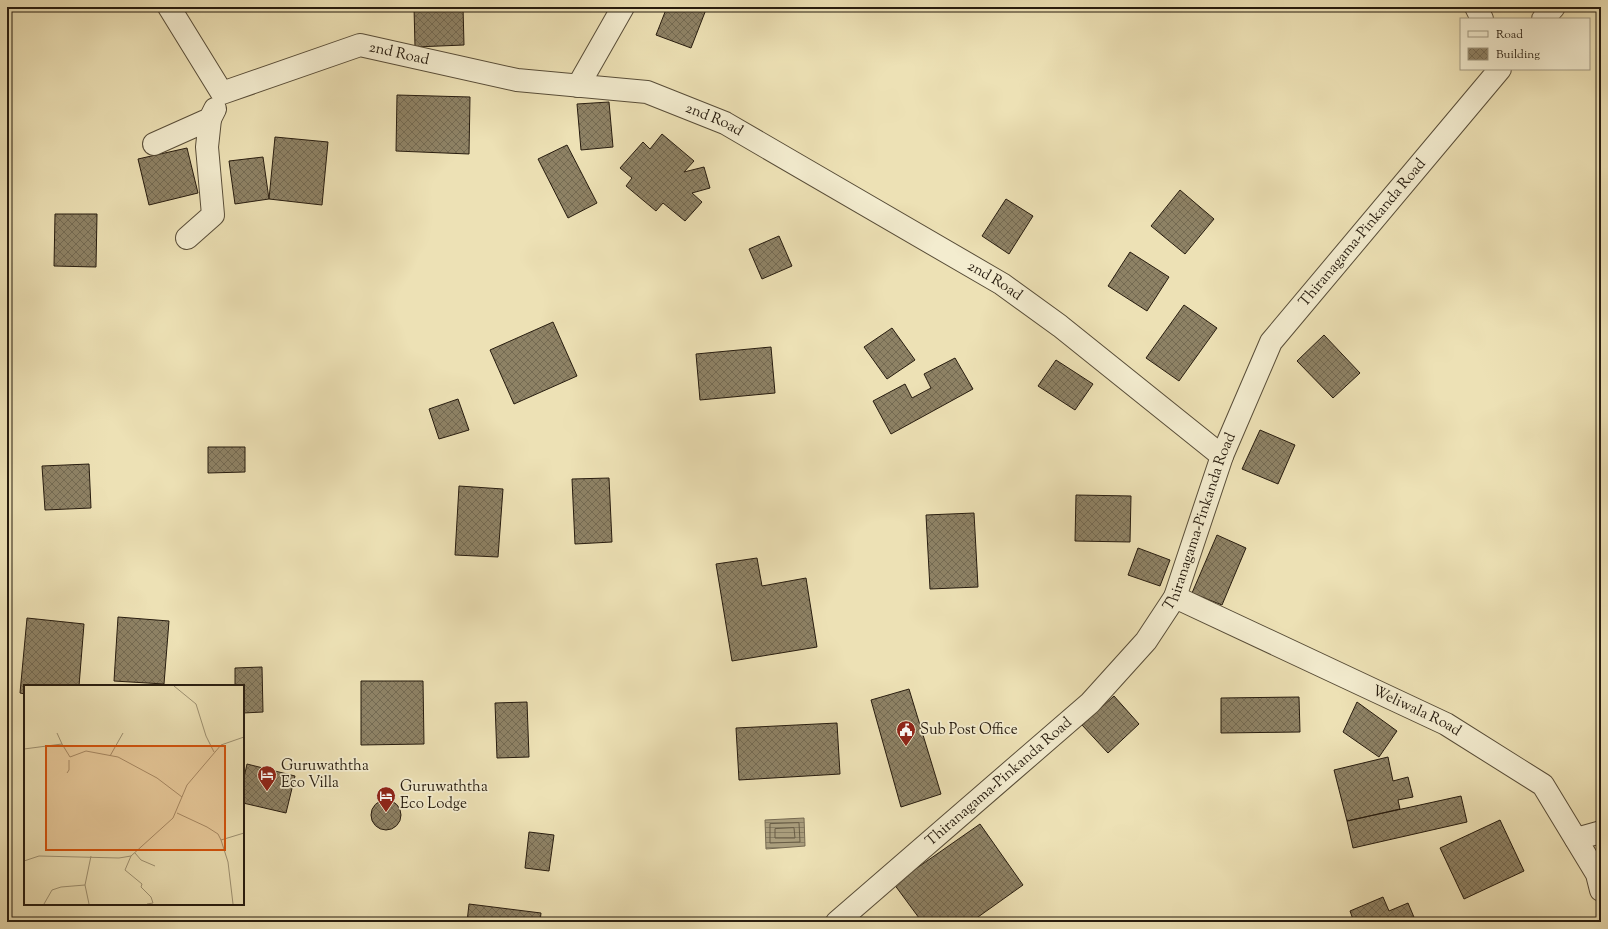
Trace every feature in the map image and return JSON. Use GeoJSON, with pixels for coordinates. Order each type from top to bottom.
{"type":"FeatureCollection","features":[{"type":"Feature","properties":{"kind":"street"},"geometry":{"type":"LineString","coordinates":[[169,7],[222,93],[210,119],[207,147],[213,215],[187,238]]}},
{"type":"Feature","properties":{"kind":"street"},"geometry":{"type":"LineString","coordinates":[[578,86],[623,7]]}},
{"type":"Feature","properties":{"kind":"street"},"geometry":{"type":"LineString","coordinates":[[1476,7],[1482,18]]}},
{"type":"Feature","properties":{"kind":"street"},"geometry":{"type":"LineString","coordinates":[[1544,18],[1554,7]]}},
{"type":"Feature","properties":{"kind":"street","name":"2nd Road"},"geometry":{"type":"LineString","coordinates":[[222,93],[360,45],[517,80],[647,92],[725,122],[1002,284],[1060,326],[1222,456]]}},
{"type":"Feature","properties":{"kind":"street","name":"Thiranagama-Pinkanda Road"},"geometry":{"type":"LineString","coordinates":[[837,922],[1090,704],[1146,641],[1175,597],[1222,456],[1271,342],[1499,70]]}},
{"type":"Feature","properties":{"kind":"street"},"geometry":{"type":"LineString","coordinates":[[154,144],[210,119]]}},
{"type":"Feature","properties":{"kind":"street","name":"Weliwala Road"},"geometry":{"type":"LineString","coordinates":[[1175,597],[1446,724],[1543,785],[1598,874],[1601,890]]}},
{"type":"Feature","properties":{"kind":"street"},"geometry":{"type":"LineString","coordinates":[[1576,839],[1601,832]]}},
{"type":"Feature","properties":{"kind":"water"},"geometry":{"type":"Polygon","coordinates":[[[804,818],[805,846],[766,849],[765,820],[804,818]]]}},
{"type":"Feature","properties":{"kind":"building"},"geometry":{"type":"Polygon","coordinates":[[[414,7],[463,7],[464,45],[415,47],[414,7]]]}},
{"type":"Feature","properties":{"kind":"building"},"geometry":{"type":"Polygon","coordinates":[[[667,7],[707,7],[691,48],[656,35],[667,7]]]}},
{"type":"Feature","properties":{"kind":"building"},"geometry":{"type":"Polygon","coordinates":[[[397,95],[470,97],[469,154],[396,151],[397,95]]]}},
{"type":"Feature","properties":{"kind":"building"},"geometry":{"type":"Polygon","coordinates":[[[609,102],[613,147],[581,150],[577,104],[609,102]]]}},
{"type":"Feature","properties":{"kind":"building"},"geometry":{"type":"Polygon","coordinates":[[[662,134],[694,161],[684,172],[704,167],[710,188],[692,193],[702,202],[685,221],[663,203],[656,211],[626,186],[632,178],[620,168],[643,142],[650,149],[662,134]]]}},
{"type":"Feature","properties":{"kind":"building"},"geometry":{"type":"Polygon","coordinates":[[[275,137],[328,142],[322,205],[269,199],[275,137]]]}},
{"type":"Feature","properties":{"kind":"building"},"geometry":{"type":"Polygon","coordinates":[[[567,145],[597,203],[568,218],[538,159],[567,145]]]}},
{"type":"Feature","properties":{"kind":"building"},"geometry":{"type":"Polygon","coordinates":[[[187,148],[198,193],[149,205],[138,159],[187,148]]]}},
{"type":"Feature","properties":{"kind":"building"},"geometry":{"type":"Polygon","coordinates":[[[263,157],[269,199],[235,204],[229,161],[263,157]]]}},
{"type":"Feature","properties":{"kind":"building"},"geometry":{"type":"Polygon","coordinates":[[[1180,190],[1214,219],[1185,254],[1151,226],[1180,190]]]}},
{"type":"Feature","properties":{"kind":"building"},"geometry":{"type":"Polygon","coordinates":[[[1006,199],[1033,216],[1009,254],[982,236],[1006,199]]]}},
{"type":"Feature","properties":{"kind":"building"},"geometry":{"type":"Polygon","coordinates":[[[55,214],[97,214],[96,267],[54,266],[55,214]]]}},
{"type":"Feature","properties":{"kind":"building"},"geometry":{"type":"Polygon","coordinates":[[[779,236],[792,266],[762,279],[749,249],[779,236]]]}},
{"type":"Feature","properties":{"kind":"building"},"geometry":{"type":"Polygon","coordinates":[[[1130,252],[1169,277],[1147,311],[1108,286],[1130,252]]]}},
{"type":"Feature","properties":{"kind":"building"},"geometry":{"type":"Polygon","coordinates":[[[1184,305],[1217,328],[1179,381],[1146,358],[1184,305]]]}},
{"type":"Feature","properties":{"kind":"building"},"geometry":{"type":"Polygon","coordinates":[[[553,322],[577,376],[514,404],[490,350],[553,322]]]}},
{"type":"Feature","properties":{"kind":"building"},"geometry":{"type":"Polygon","coordinates":[[[892,328],[915,360],[887,379],[864,347],[892,328]]]}},
{"type":"Feature","properties":{"kind":"building"},"geometry":{"type":"Polygon","coordinates":[[[1324,335],[1360,373],[1333,398],[1297,361],[1324,335]]]}},
{"type":"Feature","properties":{"kind":"building"},"geometry":{"type":"Polygon","coordinates":[[[771,347],[775,393],[700,400],[696,354],[771,347]]]}},
{"type":"Feature","properties":{"kind":"building"},"geometry":{"type":"Polygon","coordinates":[[[955,358],[973,389],[891,434],[873,401],[905,384],[912,398],[931,388],[924,374],[955,358]]]}},
{"type":"Feature","properties":{"kind":"building"},"geometry":{"type":"Polygon","coordinates":[[[1056,360],[1093,384],[1075,410],[1038,386],[1056,360]]]}},
{"type":"Feature","properties":{"kind":"building"},"geometry":{"type":"Polygon","coordinates":[[[458,399],[469,430],[439,439],[429,409],[458,399]]]}},
{"type":"Feature","properties":{"kind":"building"},"geometry":{"type":"Polygon","coordinates":[[[1260,430],[1295,445],[1278,484],[1242,469],[1260,430]]]}},
{"type":"Feature","properties":{"kind":"building"},"geometry":{"type":"Polygon","coordinates":[[[208,447],[245,447],[245,472],[208,473],[208,447]]]}},
{"type":"Feature","properties":{"kind":"building"},"geometry":{"type":"Polygon","coordinates":[[[89,464],[91,508],[45,510],[42,466],[89,464]]]}},
{"type":"Feature","properties":{"kind":"building"},"geometry":{"type":"Polygon","coordinates":[[[609,478],[612,542],[575,544],[572,479],[609,478]]]}},
{"type":"Feature","properties":{"kind":"building"},"geometry":{"type":"Polygon","coordinates":[[[459,486],[503,489],[498,557],[455,555],[459,486]]]}},
{"type":"Feature","properties":{"kind":"building"},"geometry":{"type":"Polygon","coordinates":[[[1076,495],[1131,496],[1130,542],[1075,541],[1076,495]]]}},
{"type":"Feature","properties":{"kind":"building"},"geometry":{"type":"Polygon","coordinates":[[[974,513],[978,587],[930,589],[926,515],[974,513]]]}},
{"type":"Feature","properties":{"kind":"building"},"geometry":{"type":"Polygon","coordinates":[[[1217,535],[1246,548],[1222,605],[1192,593],[1217,535]]]}},
{"type":"Feature","properties":{"kind":"building"},"geometry":{"type":"Polygon","coordinates":[[[1138,548],[1170,560],[1160,586],[1128,575],[1138,548]]]}},
{"type":"Feature","properties":{"kind":"building"},"geometry":{"type":"Polygon","coordinates":[[[757,558],[762,586],[806,578],[817,647],[732,661],[716,564],[757,558]]]}},
{"type":"Feature","properties":{"kind":"building"},"geometry":{"type":"Polygon","coordinates":[[[118,617],[169,621],[164,684],[114,681],[118,617]]]}},
{"type":"Feature","properties":{"kind":"building"},"geometry":{"type":"Polygon","coordinates":[[[27,618],[84,624],[79,685],[24,685],[24,694],[20,693],[27,618]]]}},
{"type":"Feature","properties":{"kind":"building"},"geometry":{"type":"Polygon","coordinates":[[[262,667],[263,712],[244,713],[244,685],[235,685],[235,668],[262,667]]]}},
{"type":"Feature","properties":{"kind":"building"},"geometry":{"type":"Polygon","coordinates":[[[361,681],[423,681],[424,744],[361,745],[361,681]]]}},
{"type":"Feature","properties":{"kind":"building","name":"Sub Post Office"},"geometry":{"type":"Polygon","coordinates":[[[909,689],[941,794],[901,807],[871,700],[909,689]]]}},
{"type":"Feature","properties":{"kind":"building"},"geometry":{"type":"Polygon","coordinates":[[[1114,696],[1139,724],[1108,753],[1082,725],[1114,696]]]}},
{"type":"Feature","properties":{"kind":"building"},"geometry":{"type":"Polygon","coordinates":[[[1299,697],[1300,732],[1221,733],[1221,698],[1299,697]]]}},
{"type":"Feature","properties":{"kind":"building"},"geometry":{"type":"Polygon","coordinates":[[[527,702],[529,757],[497,758],[495,703],[527,702]]]}},
{"type":"Feature","properties":{"kind":"building"},"geometry":{"type":"Polygon","coordinates":[[[1357,702],[1397,731],[1379,757],[1343,732],[1357,702]]]}},
{"type":"Feature","properties":{"kind":"building"},"geometry":{"type":"Polygon","coordinates":[[[837,723],[840,774],[739,780],[736,728],[837,723]]]}},
{"type":"Feature","properties":{"kind":"building"},"geometry":{"type":"Polygon","coordinates":[[[1388,757],[1393,781],[1408,777],[1413,797],[1398,800],[1400,809],[1347,821],[1334,770],[1388,757]]]}},
{"type":"Feature","properties":{"kind":"building","name":"Guruwaththa Eco Villa"},"geometry":{"type":"Polygon","coordinates":[[[247,764],[295,776],[286,813],[244,803],[244,778],[247,764]]]}},
{"type":"Feature","properties":{"kind":"building"},"geometry":{"type":"Polygon","coordinates":[[[1461,796],[1467,822],[1353,848],[1347,821],[1461,796]]]}},
{"type":"Feature","properties":{"kind":"building","name":"Guruwaththa Eco Lodge"},"geometry":{"type":"Polygon","coordinates":[[[386,800],[392,801],[400,809],[400,821],[392,829],[386,830],[380,829],[372,821],[371,815],[372,809],[380,801],[386,800]]]}},
{"type":"Feature","properties":{"kind":"building"},"geometry":{"type":"Polygon","coordinates":[[[1500,820],[1524,871],[1464,899],[1440,848],[1500,820]]]}},
{"type":"Feature","properties":{"kind":"building"},"geometry":{"type":"Polygon","coordinates":[[[980,824],[1023,885],[971,922],[922,922],[894,884],[980,824]]]}},
{"type":"Feature","properties":{"kind":"building"},"geometry":{"type":"Polygon","coordinates":[[[529,832],[554,835],[549,871],[525,868],[529,832]]]}},
{"type":"Feature","properties":{"kind":"building"},"geometry":{"type":"Polygon","coordinates":[[[1383,897],[1389,911],[1408,903],[1416,922],[1354,922],[1350,911],[1383,897]]]}},
{"type":"Feature","properties":{"kind":"building"},"geometry":{"type":"Polygon","coordinates":[[[469,904],[541,913],[540,922],[467,922],[469,904]]]}},
{"type":"Feature","properties":{"kind":"place","name":"Sub Post Office"},"geometry":{"type":"Point","coordinates":[906,747]}},
{"type":"Feature","properties":{"kind":"place","name":"Guruwaththa Eco Villa"},"geometry":{"type":"Point","coordinates":[267,792]}},
{"type":"Feature","properties":{"kind":"place","name":"Guruwaththa Eco Lodge"},"geometry":{"type":"Point","coordinates":[386,813]}}]}
